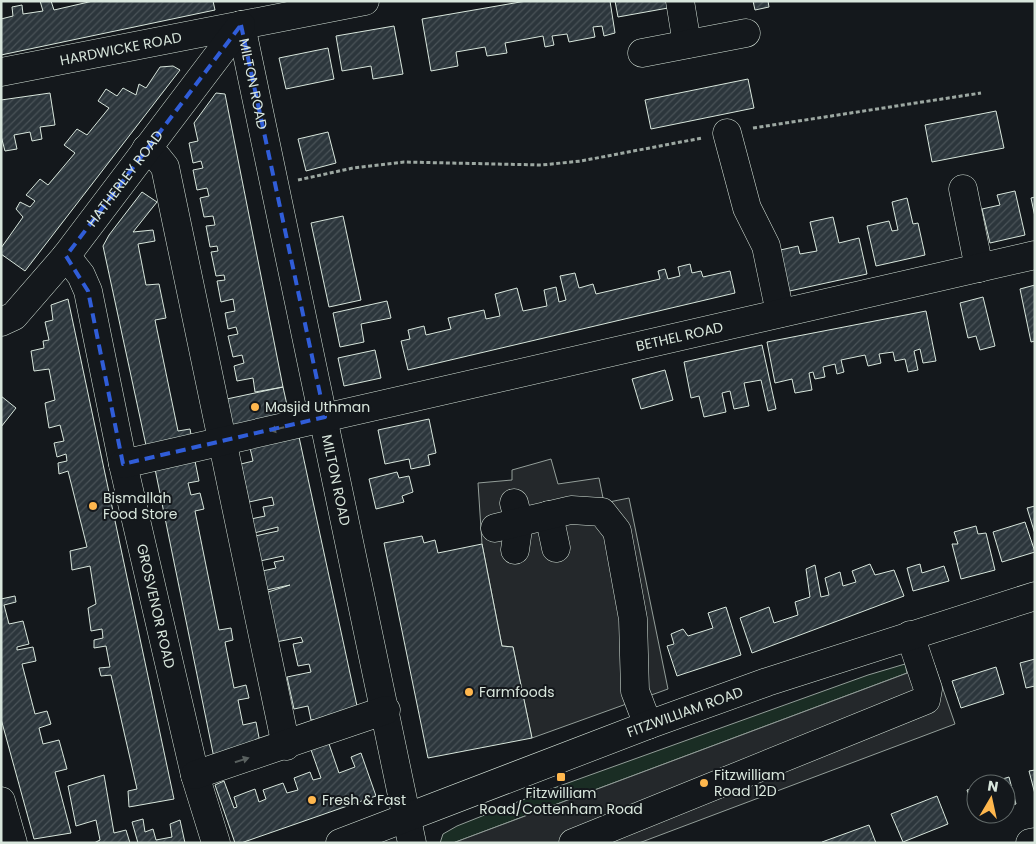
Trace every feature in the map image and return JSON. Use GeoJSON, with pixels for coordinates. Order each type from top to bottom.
{"type":"FeatureCollection","features":[{"type":"Feature","properties":{"kind":"street","name":"HARDWICKE ROAD"},"geometry":{"type":"LineString","coordinates":[[1,72],[366,1]]}},
{"type":"Feature","properties":{"kind":"street"},"geometry":{"type":"LineString","coordinates":[[680,1],[688,44]]}},
{"type":"Feature","properties":{"kind":"street","name":"HATHERLEY ROAD"},"geometry":{"type":"LineString","coordinates":[[1,322],[14,316],[66,256],[241,25]]}},
{"type":"Feature","properties":{"kind":"street","name":"MILTON ROAD"},"geometry":{"type":"LineString","coordinates":[[241,25],[325,417],[409,830]]}},
{"type":"Feature","properties":{"kind":"street"},"geometry":{"type":"LineString","coordinates":[[642,53],[746,33]]}},
{"type":"Feature","properties":{"kind":"street"},"geometry":{"type":"LineString","coordinates":[[727,133],[747,208],[766,246],[780,313]]}},
{"type":"Feature","properties":{"kind":"street"},"geometry":{"type":"LineString","coordinates":[[146,149],[157,156],[165,167],[286,746]]}},
{"type":"Feature","properties":{"kind":"street"},"geometry":{"type":"LineString","coordinates":[[963,189],[979,268]]}},
{"type":"Feature","properties":{"kind":"street","name":"BETHEL ROAD"},"geometry":{"type":"LineString","coordinates":[[123,464],[1035,255]]}},
{"type":"Feature","properties":{"kind":"street","name":"GROSVENOR ROAD"},"geometry":{"type":"LineString","coordinates":[[66,256],[81,275],[88,291],[123,464],[195,774],[216,843]]}},
{"type":"Feature","properties":{"kind":"street"},"geometry":{"type":"LineString","coordinates":[[515,550],[509,518],[549,515],[570,510],[585,501],[602,512],[617,531],[633,619],[635,691],[648,725]]}},
{"type":"Feature","properties":{"kind":"street"},"geometry":{"type":"LineString","coordinates":[[549,515],[556,548]]}},
{"type":"Feature","properties":{"kind":"street","name":"FITZWILLIAM ROAD"},"geometry":{"type":"LineString","coordinates":[[340,843],[409,830],[648,725],[767,682],[1035,596]]}},
{"type":"Feature","properties":{"kind":"street"},"geometry":{"type":"LineString","coordinates":[[573,843],[926,700],[928,689],[910,635]]}},
{"type":"Feature","properties":{"kind":"street"},"geometry":{"type":"LineString","coordinates":[[195,774],[286,746],[386,710]]}},
{"type":"Feature","properties":{"kind":"street"},"geometry":{"type":"LineString","coordinates":[[1,801],[12,843]]}},
{"type":"Feature","properties":{"kind":"street"},"geometry":{"type":"LineString","coordinates":[[1030,843],[1035,842]]}},
{"type":"Feature","properties":{"kind":"path"},"geometry":{"type":"LineString","coordinates":[[276,186],[353,168],[404,162],[542,165],[581,161],[727,133],[981,94]]}},
{"type":"Feature","properties":{"kind":"highlighted area"},"geometry":{"type":"Polygon","coordinates":[[[241,25],[275,186],[325,417],[123,464],[88,291],[66,256],[241,25]]]}},
{"type":"Feature","properties":{"kind":"green space"},"geometry":{"type":"Polygon","coordinates":[[[905,664],[907,673],[453,843],[440,843],[443,834],[457,826],[540,793],[868,675],[905,664]]]}},
{"type":"Feature","properties":{"kind":"shaded area"},"geometry":{"type":"Polygon","coordinates":[[[551,459],[558,484],[599,478],[604,503],[629,498],[668,689],[532,738],[513,647],[502,646],[482,544],[478,483],[512,480],[512,470],[551,459]]]}},
{"type":"Feature","properties":{"kind":"shaded area","name":"Fitzwilliam Road 12D"},"geometry":{"type":"Polygon","coordinates":[[[934,663],[955,724],[639,843],[453,843],[934,663]]]}},
{"type":"Feature","properties":{"kind":"building"},"geometry":{"type":"Polygon","coordinates":[[[40,1],[51,1],[54,10],[93,1],[213,1],[215,10],[1,55],[1,19],[13,16],[12,7],[22,5],[23,14],[43,11],[40,1]]]}},
{"type":"Feature","properties":{"kind":"building"},"geometry":{"type":"Polygon","coordinates":[[[526,1],[610,1],[615,33],[604,36],[602,26],[593,27],[595,37],[569,42],[567,34],[552,36],[554,45],[545,47],[543,36],[505,43],[507,53],[487,56],[485,47],[456,52],[458,66],[431,71],[422,19],[526,1]]]}},
{"type":"Feature","properties":{"kind":"building"},"geometry":{"type":"Polygon","coordinates":[[[615,1],[666,1],[668,8],[618,17],[615,1]]]}},
{"type":"Feature","properties":{"kind":"building"},"geometry":{"type":"Polygon","coordinates":[[[753,1],[768,1],[769,7],[755,10],[753,1]]]}},
{"type":"Feature","properties":{"kind":"building"},"geometry":{"type":"Polygon","coordinates":[[[394,26],[403,74],[373,79],[371,66],[342,71],[336,36],[394,26]]]}},
{"type":"Feature","properties":{"kind":"building"},"geometry":{"type":"Polygon","coordinates":[[[328,48],[334,79],[286,89],[279,58],[328,48]]]}},
{"type":"Feature","properties":{"kind":"building"},"geometry":{"type":"Polygon","coordinates":[[[173,66],[180,70],[25,271],[1,254],[1,248],[23,217],[16,209],[20,202],[30,207],[35,201],[26,195],[40,179],[48,185],[75,153],[64,145],[77,129],[87,135],[109,108],[98,101],[106,89],[117,96],[123,88],[136,95],[139,84],[146,88],[160,67],[173,66]]]}},
{"type":"Feature","properties":{"kind":"building"},"geometry":{"type":"Polygon","coordinates":[[[748,79],[754,108],[651,129],[645,100],[748,79]]]}},
{"type":"Feature","properties":{"kind":"building"},"geometry":{"type":"Polygon","coordinates":[[[50,93],[55,125],[40,127],[42,139],[32,141],[30,132],[14,135],[17,149],[5,151],[1,136],[1,100],[50,93]]]}},
{"type":"Feature","properties":{"kind":"building"},"geometry":{"type":"Polygon","coordinates":[[[216,93],[225,94],[283,387],[255,392],[253,378],[237,381],[234,366],[244,363],[242,355],[233,357],[228,336],[238,334],[236,327],[228,329],[225,313],[235,311],[233,299],[221,302],[217,281],[225,280],[224,275],[216,276],[211,252],[218,251],[217,246],[210,247],[206,226],[215,225],[213,216],[204,217],[200,198],[209,196],[207,188],[197,190],[193,170],[203,168],[201,161],[193,163],[189,143],[198,141],[194,123],[216,93]]]}},
{"type":"Feature","properties":{"kind":"building"},"geometry":{"type":"Polygon","coordinates":[[[996,111],[1004,148],[932,162],[925,125],[996,111]]]}},
{"type":"Feature","properties":{"kind":"building"},"geometry":{"type":"Polygon","coordinates":[[[328,132],[336,163],[306,171],[298,139],[328,132]]]}},
{"type":"Feature","properties":{"kind":"building"},"geometry":{"type":"Polygon","coordinates":[[[1015,191],[1025,235],[990,243],[982,209],[1000,205],[997,195],[1015,191]]]}},
{"type":"Feature","properties":{"kind":"building"},"geometry":{"type":"Polygon","coordinates":[[[142,192],[157,202],[133,232],[153,230],[155,241],[138,244],[146,285],[159,284],[166,318],[155,320],[178,431],[190,429],[192,440],[147,450],[103,246],[109,235],[142,192]]]}},
{"type":"Feature","properties":{"kind":"building"},"geometry":{"type":"Polygon","coordinates":[[[1035,197],[1035,217],[1031,198],[1035,197]]]}},
{"type":"Feature","properties":{"kind":"building"},"geometry":{"type":"Polygon","coordinates":[[[907,198],[913,224],[918,223],[925,255],[876,266],[867,226],[889,221],[892,231],[898,230],[892,202],[907,198]]]}},
{"type":"Feature","properties":{"kind":"building"},"geometry":{"type":"Polygon","coordinates":[[[343,216],[361,300],[329,307],[311,223],[343,216]]]}},
{"type":"Feature","properties":{"kind":"building"},"geometry":{"type":"Polygon","coordinates":[[[833,217],[839,243],[859,238],[867,274],[785,292],[776,251],[798,246],[800,254],[817,251],[810,222],[833,217]]]}},
{"type":"Feature","properties":{"kind":"building"},"geometry":{"type":"Polygon","coordinates":[[[690,264],[692,273],[701,271],[703,277],[730,271],[735,293],[408,370],[401,341],[410,339],[408,330],[424,326],[426,335],[451,329],[448,318],[484,310],[486,319],[500,316],[495,294],[517,288],[523,311],[547,306],[544,290],[556,287],[559,302],[566,300],[560,276],[575,273],[579,288],[593,284],[596,294],[660,279],[658,271],[665,269],[668,279],[680,276],[678,267],[690,264]]]}},
{"type":"Feature","properties":{"kind":"building"},"geometry":{"type":"Polygon","coordinates":[[[1035,285],[1035,341],[1031,342],[1020,289],[1035,285]]]}},
{"type":"Feature","properties":{"kind":"building"},"geometry":{"type":"Polygon","coordinates":[[[983,297],[995,346],[980,350],[976,336],[968,338],[960,303],[983,297]]]}},
{"type":"Feature","properties":{"kind":"building"},"geometry":{"type":"Polygon","coordinates":[[[68,299],[174,799],[129,807],[128,791],[137,789],[111,675],[101,676],[99,668],[110,667],[106,646],[94,648],[94,640],[103,638],[102,629],[91,631],[88,608],[96,604],[90,566],[72,570],[70,551],[87,547],[68,471],[59,474],[58,463],[67,461],[66,454],[57,457],[54,443],[64,441],[60,425],[49,428],[45,403],[55,400],[49,369],[34,371],[31,351],[44,348],[43,341],[49,340],[45,322],[53,320],[51,305],[68,299]]]}},
{"type":"Feature","properties":{"kind":"building"},"geometry":{"type":"Polygon","coordinates":[[[387,301],[391,318],[361,324],[364,342],[340,347],[333,313],[387,301]]]}},
{"type":"Feature","properties":{"kind":"building"},"geometry":{"type":"Polygon","coordinates":[[[926,311],[936,361],[923,363],[920,349],[914,351],[918,370],[908,372],[905,359],[895,361],[893,352],[879,354],[881,363],[868,366],[865,355],[841,360],[844,372],[837,374],[835,364],[823,367],[825,377],[815,379],[813,372],[809,373],[812,390],[795,393],[792,379],[775,383],[767,342],[926,311]]]}},
{"type":"Feature","properties":{"kind":"building"},"geometry":{"type":"Polygon","coordinates":[[[762,345],[776,409],[768,411],[761,380],[744,383],[749,406],[734,409],[730,391],[722,393],[726,412],[704,417],[699,396],[691,398],[684,362],[762,345]]]}},
{"type":"Feature","properties":{"kind":"building"},"geometry":{"type":"Polygon","coordinates":[[[375,350],[381,378],[344,386],[338,358],[375,350]]]}},
{"type":"Feature","properties":{"kind":"building"},"geometry":{"type":"Polygon","coordinates":[[[665,370],[673,400],[641,409],[632,379],[665,370]]]}},
{"type":"Feature","properties":{"kind":"building","name":"Masjid Uthman"},"geometry":{"type":"Polygon","coordinates":[[[283,387],[289,414],[228,428],[222,400],[283,387]]]}},
{"type":"Feature","properties":{"kind":"building"},"geometry":{"type":"Polygon","coordinates":[[[1,396],[16,408],[1,427],[1,396]]]}},
{"type":"Feature","properties":{"kind":"building"},"geometry":{"type":"Polygon","coordinates":[[[429,419],[436,453],[428,455],[430,465],[411,469],[409,459],[385,464],[378,430],[429,419]]]}},
{"type":"Feature","properties":{"kind":"building"},"geometry":{"type":"Polygon","coordinates":[[[299,437],[359,715],[311,720],[308,706],[294,709],[287,677],[311,672],[309,664],[298,666],[293,644],[303,642],[301,637],[276,642],[265,593],[290,585],[262,591],[258,572],[276,568],[274,562],[284,560],[283,556],[260,561],[255,536],[278,531],[278,527],[254,533],[251,519],[265,516],[263,507],[274,505],[272,497],[249,502],[241,464],[253,461],[250,448],[299,437]]]}},
{"type":"Feature","properties":{"kind":"building"},"geometry":{"type":"Polygon","coordinates":[[[195,461],[199,481],[188,483],[191,495],[200,493],[204,509],[195,511],[219,630],[231,628],[233,640],[225,642],[234,688],[246,685],[249,698],[238,700],[243,725],[256,722],[261,748],[214,758],[155,469],[195,461]]]}},
{"type":"Feature","properties":{"kind":"building"},"geometry":{"type":"Polygon","coordinates":[[[397,472],[399,478],[409,476],[413,492],[402,496],[404,502],[376,509],[369,479],[397,472]]]}},
{"type":"Feature","properties":{"kind":"building"},"geometry":{"type":"Polygon","coordinates":[[[1035,506],[1035,534],[1027,508],[1035,506]]]}},
{"type":"Feature","properties":{"kind":"building"},"geometry":{"type":"Polygon","coordinates":[[[1025,522],[1035,552],[1002,562],[993,532],[1025,522]]]}},
{"type":"Feature","properties":{"kind":"building"},"geometry":{"type":"Polygon","coordinates":[[[976,526],[978,534],[986,533],[995,570],[961,579],[952,544],[958,544],[954,532],[976,526]]]}},
{"type":"Feature","properties":{"kind":"building","name":"Farmfoods"},"geometry":{"type":"Polygon","coordinates":[[[422,536],[424,543],[435,540],[438,553],[482,544],[502,646],[513,647],[532,738],[428,758],[384,543],[422,536]]]}},
{"type":"Feature","properties":{"kind":"building"},"geometry":{"type":"Polygon","coordinates":[[[870,564],[875,575],[894,570],[904,596],[752,653],[740,618],[769,607],[774,623],[798,615],[795,602],[810,597],[806,569],[815,565],[821,597],[829,595],[825,578],[840,572],[843,586],[856,582],[852,571],[870,564]]]}},
{"type":"Feature","properties":{"kind":"building"},"geometry":{"type":"Polygon","coordinates":[[[920,564],[922,573],[944,566],[949,581],[913,591],[907,568],[920,564]]]}},
{"type":"Feature","properties":{"kind":"building"},"geometry":{"type":"Polygon","coordinates":[[[15,596],[16,602],[4,605],[9,624],[23,621],[29,644],[17,647],[17,650],[33,647],[36,661],[22,664],[35,714],[47,711],[51,724],[39,728],[43,744],[59,740],[67,769],[55,772],[71,833],[34,839],[1,719],[1,599],[15,596]]]}},
{"type":"Feature","properties":{"kind":"building"},"geometry":{"type":"Polygon","coordinates":[[[726,607],[741,655],[677,676],[667,646],[674,644],[671,634],[683,629],[688,636],[713,628],[708,613],[726,607]]]}},
{"type":"Feature","properties":{"kind":"building"},"geometry":{"type":"Polygon","coordinates":[[[1035,659],[1035,686],[1026,688],[1020,663],[1035,659]]]}},
{"type":"Feature","properties":{"kind":"building"},"geometry":{"type":"Polygon","coordinates":[[[996,667],[1004,694],[961,708],[952,681],[996,667]]]}},
{"type":"Feature","properties":{"kind":"building"},"geometry":{"type":"Polygon","coordinates":[[[328,741],[339,773],[355,767],[351,757],[361,753],[376,796],[241,843],[235,843],[215,785],[224,781],[234,808],[237,807],[234,797],[255,789],[259,802],[266,799],[263,790],[283,783],[287,793],[298,790],[294,778],[310,772],[313,780],[321,778],[310,747],[328,741]]]}},
{"type":"Feature","properties":{"kind":"building"},"geometry":{"type":"Polygon","coordinates":[[[1035,770],[1035,794],[1029,771],[1035,770]]]}},
{"type":"Feature","properties":{"kind":"building"},"geometry":{"type":"Polygon","coordinates":[[[104,775],[114,833],[126,830],[130,843],[94,843],[100,840],[96,820],[76,826],[68,786],[104,775]]]}},
{"type":"Feature","properties":{"kind":"building"},"geometry":{"type":"Polygon","coordinates":[[[937,796],[948,824],[903,842],[891,814],[937,796]]]}},
{"type":"Feature","properties":{"kind":"building"},"geometry":{"type":"Polygon","coordinates":[[[143,819],[145,832],[153,829],[156,840],[172,837],[170,824],[180,820],[185,843],[138,843],[132,822],[143,819]]]}},
{"type":"Feature","properties":{"kind":"building"},"geometry":{"type":"Polygon","coordinates":[[[869,825],[876,843],[822,843],[822,842],[869,825]]]}},
{"type":"Feature","properties":{"kind":"place","name":"Masjid Uthman"},"geometry":{"type":"Point","coordinates":[255,407]}},
{"type":"Feature","properties":{"kind":"place","name":"Bismallah Food Store"},"geometry":{"type":"Point","coordinates":[93,506]}},
{"type":"Feature","properties":{"kind":"place","name":"Farmfoods"},"geometry":{"type":"Point","coordinates":[469,692]}},
{"type":"Feature","properties":{"kind":"place","name":"Fitzwilliam Road/Cottenham Road"},"geometry":{"type":"Point","coordinates":[561,777]}},
{"type":"Feature","properties":{"kind":"place","name":"Fitzwilliam Road 12D"},"geometry":{"type":"Point","coordinates":[704,783]}},
{"type":"Feature","properties":{"kind":"place","name":"Fresh & Fast"},"geometry":{"type":"Point","coordinates":[312,800]}}]}
